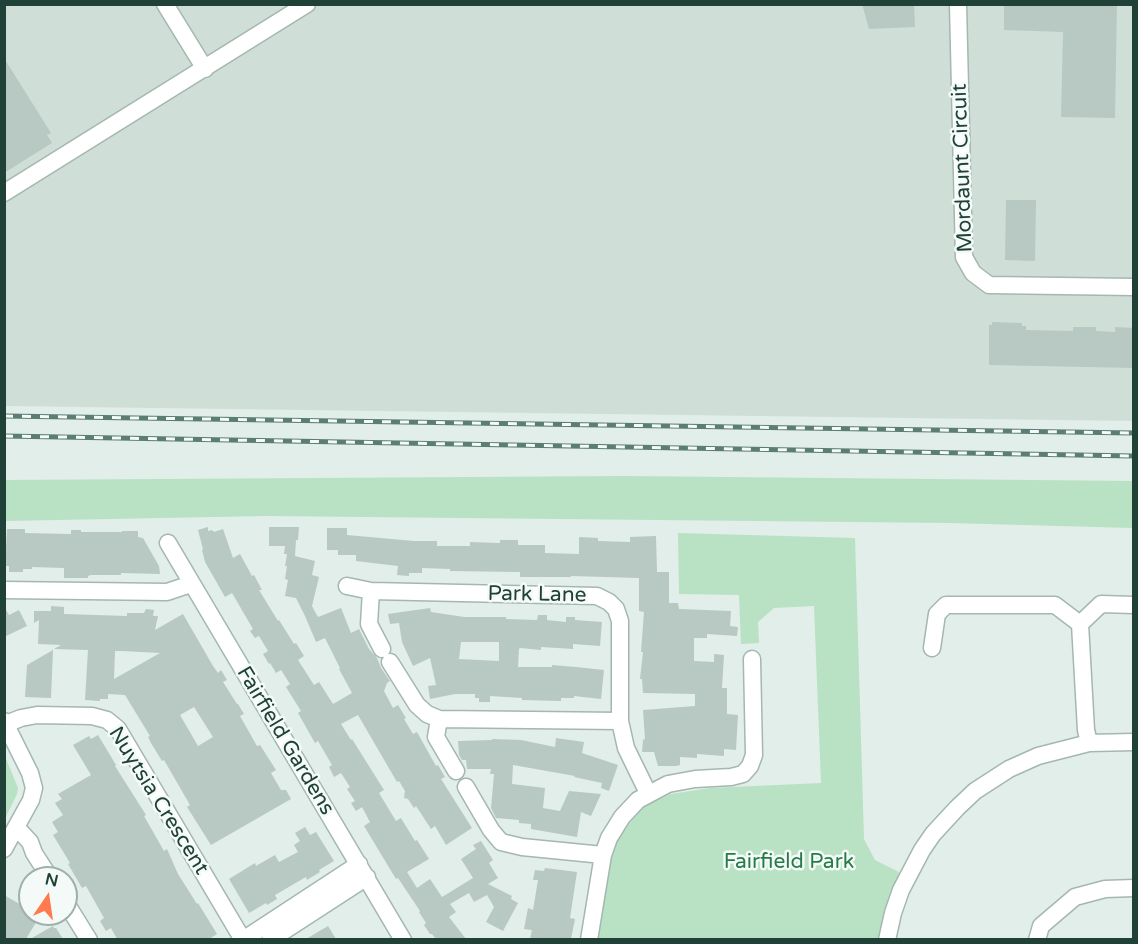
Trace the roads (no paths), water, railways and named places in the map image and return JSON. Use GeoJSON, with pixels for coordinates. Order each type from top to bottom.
{"type":"FeatureCollection","features":[{"type":"Feature","properties":{"kind":"street"},"geometry":{"type":"LineString","coordinates":[[165,4],[205,69]]}},
{"type":"Feature","properties":{"kind":"street"},"geometry":{"type":"LineString","coordinates":[[4,193],[307,4]]}},
{"type":"Feature","properties":{"kind":"street","name":"Mordaunt Circuit"},"geometry":{"type":"LineString","coordinates":[[958,4],[964,257],[973,273],[989,285],[1134,287]]}},
{"type":"Feature","properties":{"kind":"street","name":"Fairfield Gardens"},"geometry":{"type":"LineString","coordinates":[[168,543],[403,939]]}},
{"type":"Feature","properties":{"kind":"street"},"geometry":{"type":"LineString","coordinates":[[4,590],[167,592],[191,584]]}},
{"type":"Feature","properties":{"kind":"street","name":"Park Lane"},"geometry":{"type":"LineString","coordinates":[[347,586],[371,591],[597,596],[609,602],[616,609],[620,621],[620,721],[626,748],[648,793]]}},
{"type":"Feature","properties":{"kind":"street"},"geometry":{"type":"LineString","coordinates":[[371,591],[369,624],[417,705],[427,714],[439,719],[620,721]]}},
{"type":"Feature","properties":{"kind":"street"},"geometry":{"type":"LineString","coordinates":[[1080,624],[1101,604],[1134,604]]}},
{"type":"Feature","properties":{"kind":"street"},"geometry":{"type":"LineString","coordinates":[[932,648],[937,614],[946,605],[1055,605],[1080,624],[1086,730],[1089,743]]}},
{"type":"Feature","properties":{"kind":"street"},"geometry":{"type":"LineString","coordinates":[[589,939],[603,855],[609,838],[622,817],[638,800],[668,784],[695,779],[731,777],[743,774],[750,766],[754,755],[752,659]]}},
{"type":"Feature","properties":{"kind":"street","name":"Nuytsia Crescent"},"geometry":{"type":"LineString","coordinates":[[5,723],[37,715],[92,716],[107,720],[118,729],[243,939]]}},
{"type":"Feature","properties":{"kind":"street"},"geometry":{"type":"LineString","coordinates":[[439,719],[436,737],[456,771]]}},
{"type":"Feature","properties":{"kind":"street"},"geometry":{"type":"LineString","coordinates":[[5,723],[30,773],[34,788],[31,800],[6,847],[34,853]]}},
{"type":"Feature","properties":{"kind":"street"},"geometry":{"type":"LineString","coordinates":[[887,939],[901,890],[922,850],[933,834],[975,791],[1009,769],[1038,756],[1089,743],[1134,742]]}},
{"type":"Feature","properties":{"kind":"street"},"geometry":{"type":"LineString","coordinates":[[465,787],[490,830],[501,842],[522,847],[603,855]]}},
{"type":"Feature","properties":{"kind":"street"},"geometry":{"type":"LineString","coordinates":[[17,828],[30,842],[42,866]]}},
{"type":"Feature","properties":{"kind":"street"},"geometry":{"type":"LineString","coordinates":[[243,939],[363,871]]}},
{"type":"Feature","properties":{"kind":"street"},"geometry":{"type":"LineString","coordinates":[[270,939],[363,871]]}},
{"type":"Feature","properties":{"kind":"street"},"geometry":{"type":"LineString","coordinates":[[1037,939],[1041,926],[1075,897],[1105,889],[1134,888]]}},
{"type":"Feature","properties":{"kind":"street"},"geometry":{"type":"LineString","coordinates":[[78,922],[89,939]]}},
{"type":"Feature","properties":{"kind":"railway"},"geometry":{"type":"LineString","coordinates":[[4,416],[1134,433]]}},
{"type":"Feature","properties":{"kind":"railway"},"geometry":{"type":"LineString","coordinates":[[4,436],[1134,456]]}},
{"type":"Feature","properties":{"kind":"park label","name":"Fairfield Park"},"geometry":{"type":"Point","coordinates":[789,862]}}]}
